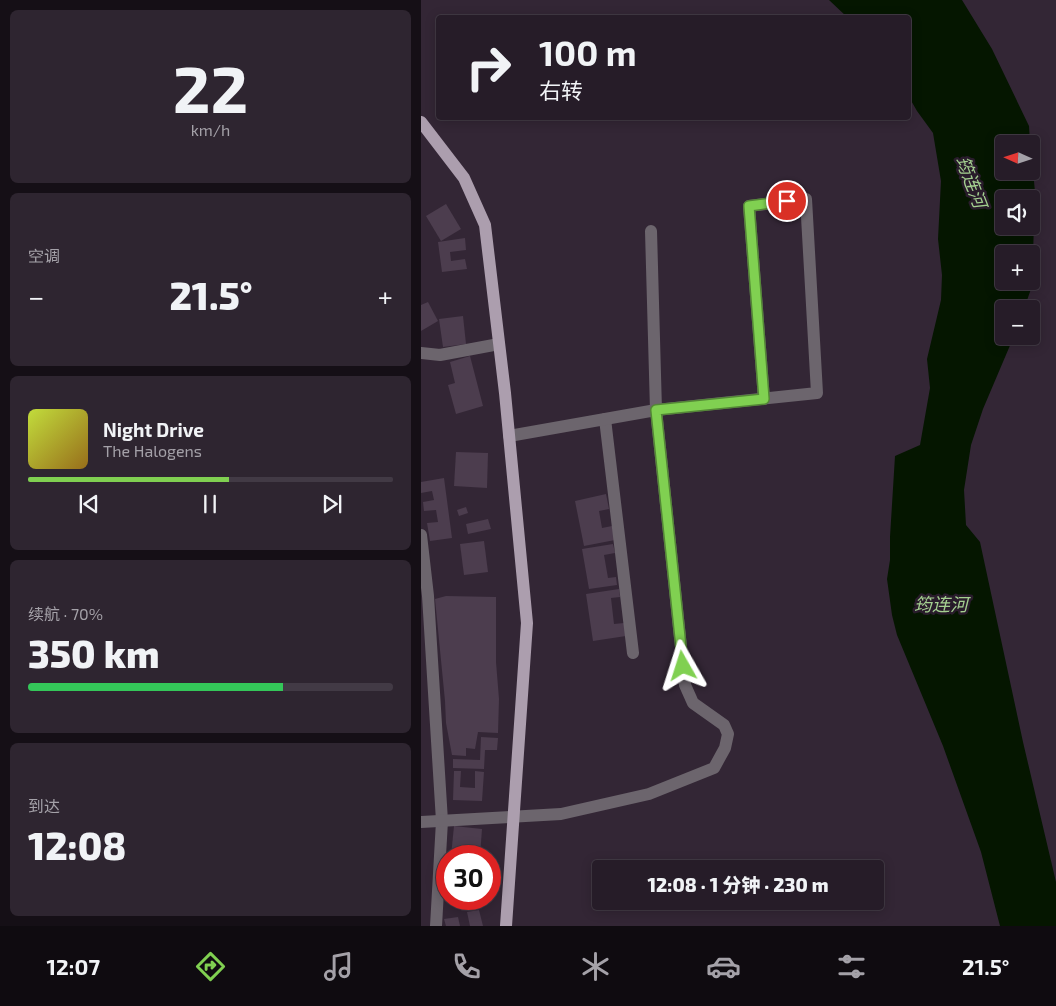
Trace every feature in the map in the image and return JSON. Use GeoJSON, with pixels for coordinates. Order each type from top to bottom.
{"type":"FeatureCollection","features":[{"type":"Feature","properties":{"kind":"main road"},"geometry":{"type":"LineString","coordinates":[[421,122],[464,178],[485,225],[509,436],[527,623],[506,926]]}},
{"type":"Feature","properties":{"kind":"street"},"geometry":{"type":"LineString","coordinates":[[509,436],[656,410],[764,399],[817,393],[806,199],[749,206],[764,399]]}},
{"type":"Feature","properties":{"kind":"street"},"geometry":{"type":"LineString","coordinates":[[421,822],[561,814],[649,794],[714,768],[725,748],[728,734],[724,725],[693,703],[685,685],[656,410],[651,231]]}},
{"type":"Feature","properties":{"kind":"street"},"geometry":{"type":"LineString","coordinates":[[421,353],[440,355],[499,344]]}},
{"type":"Feature","properties":{"kind":"street"},"geometry":{"type":"LineString","coordinates":[[605,419],[633,653]]}},
{"type":"Feature","properties":{"kind":"street"},"geometry":{"type":"LineString","coordinates":[[421,535],[427,596],[442,820],[436,926]]}},
{"type":"Feature","properties":{"kind":"water","name":"筠连河"},"geometry":{"type":"Polygon","coordinates":[[[829,0],[962,0],[992,49],[1029,126],[1030,135],[995,135],[995,180],[1034,180],[1035,190],[995,190],[995,235],[1034,235],[1033,245],[995,245],[995,290],[1031,290],[1027,300],[995,300],[995,345],[1010,345],[983,409],[971,445],[964,490],[966,525],[980,542],[1023,742],[1056,882],[1056,926],[1000,926],[981,852],[943,746],[897,635],[892,615],[887,579],[890,560],[895,456],[920,445],[930,388],[927,359],[941,300],[942,275],[938,239],[941,181],[933,133],[911,100],[911,15],[845,15],[829,0]]]}},
{"type":"Feature","properties":{"kind":"building"},"geometry":{"type":"Polygon","coordinates":[[[446,204],[461,229],[441,241],[426,216],[446,204]]]}},
{"type":"Feature","properties":{"kind":"building"},"geometry":{"type":"Polygon","coordinates":[[[465,238],[466,250],[450,252],[451,261],[465,259],[467,269],[442,272],[438,242],[465,238]]]}},
{"type":"Feature","properties":{"kind":"building"},"geometry":{"type":"Polygon","coordinates":[[[428,302],[438,321],[421,331],[421,305],[428,302]]]}},
{"type":"Feature","properties":{"kind":"building"},"geometry":{"type":"Polygon","coordinates":[[[463,316],[466,344],[443,347],[439,319],[463,316]]]}},
{"type":"Feature","properties":{"kind":"building"},"geometry":{"type":"Polygon","coordinates":[[[470,356],[483,406],[456,414],[448,385],[455,383],[450,362],[470,356]]]}},
{"type":"Feature","properties":{"kind":"building"},"geometry":{"type":"Polygon","coordinates":[[[456,452],[488,453],[487,488],[454,486],[456,452]]]}},
{"type":"Feature","properties":{"kind":"building"},"geometry":{"type":"Polygon","coordinates":[[[444,478],[452,538],[430,541],[427,523],[438,522],[436,510],[424,511],[423,502],[434,500],[432,491],[421,493],[421,482],[444,478]]]}},
{"type":"Feature","properties":{"kind":"building"},"geometry":{"type":"Polygon","coordinates":[[[606,494],[609,509],[599,511],[602,528],[612,526],[615,540],[584,546],[575,501],[606,494]]]}},
{"type":"Feature","properties":{"kind":"building"},"geometry":{"type":"Polygon","coordinates":[[[466,507],[468,513],[459,516],[457,510],[466,507]]]}},
{"type":"Feature","properties":{"kind":"building"},"geometry":{"type":"Polygon","coordinates":[[[488,519],[491,529],[468,534],[466,524],[488,519]]]}},
{"type":"Feature","properties":{"kind":"building"},"geometry":{"type":"Polygon","coordinates":[[[484,541],[488,572],[464,575],[460,544],[484,541]]]}},
{"type":"Feature","properties":{"kind":"building"},"geometry":{"type":"Polygon","coordinates":[[[613,544],[615,553],[604,555],[608,578],[616,577],[617,585],[589,589],[582,549],[613,544]]]}},
{"type":"Feature","properties":{"kind":"building"},"geometry":{"type":"Polygon","coordinates":[[[619,589],[620,597],[611,598],[614,624],[624,623],[626,636],[593,641],[586,594],[619,589]]]}},
{"type":"Feature","properties":{"kind":"building"},"geometry":{"type":"Polygon","coordinates":[[[446,596],[496,597],[498,733],[478,732],[475,749],[466,748],[466,756],[452,755],[446,723],[435,599],[446,596]]]}},
{"type":"Feature","properties":{"kind":"building"},"geometry":{"type":"Polygon","coordinates":[[[481,737],[498,738],[497,750],[485,750],[484,769],[453,768],[453,759],[480,760],[481,737]]]}},
{"type":"Feature","properties":{"kind":"building"},"geometry":{"type":"Polygon","coordinates":[[[454,771],[461,771],[460,787],[475,788],[475,771],[484,772],[482,801],[453,800],[454,771]]]}},
{"type":"Feature","properties":{"kind":"building"},"geometry":{"type":"Polygon","coordinates":[[[454,826],[482,829],[481,845],[452,845],[454,826]]]}},
{"type":"Feature","properties":{"kind":"building"},"geometry":{"type":"Polygon","coordinates":[[[479,910],[483,926],[470,926],[467,912],[479,910]]]}},
{"type":"Feature","properties":{"kind":"building"},"geometry":{"type":"Polygon","coordinates":[[[458,917],[460,926],[446,926],[444,919],[458,917]]]}},
{"type":"Feature","properties":{"kind":"route"},"geometry":{"type":"LineString","coordinates":[[683,666],[656,410],[764,399],[749,206],[787,201]]}}]}
